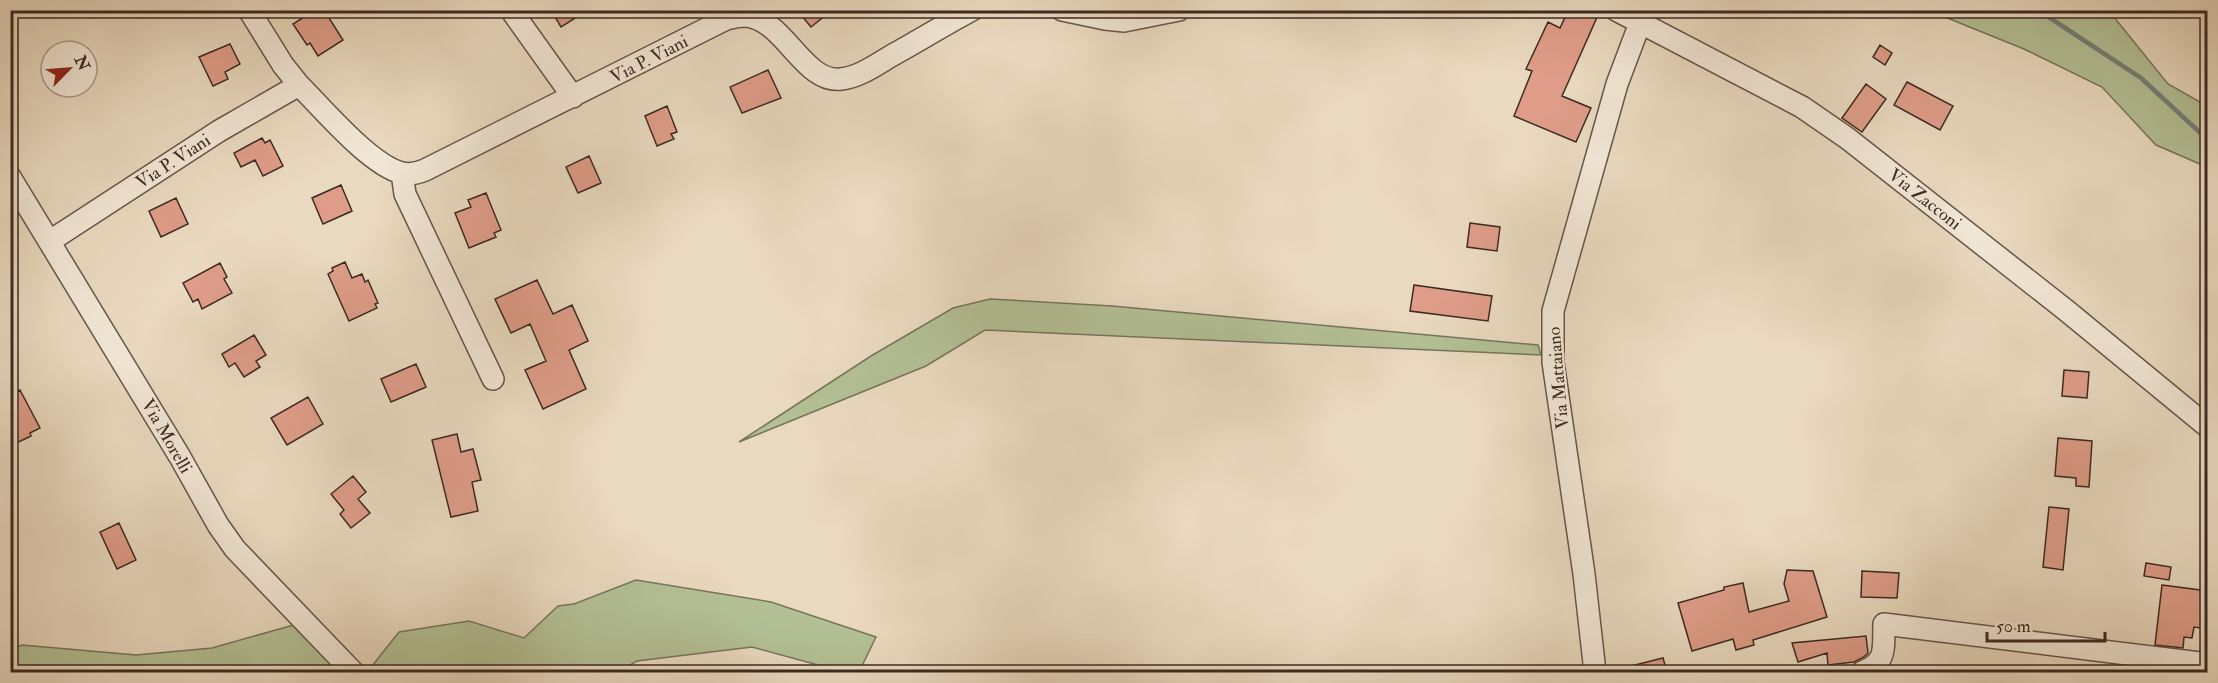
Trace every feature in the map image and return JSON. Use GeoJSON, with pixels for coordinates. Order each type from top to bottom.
{"type":"FeatureCollection","features":[{"type":"Feature","properties":{"kind":"street"},"geometry":{"type":"LineString","coordinates":[[249,10],[283,65],[299,85],[369,153],[385,165],[402,173],[405,194],[493,379]]}},
{"type":"Feature","properties":{"kind":"street"},"geometry":{"type":"LineString","coordinates":[[512,10],[573,97]]}},
{"type":"Feature","properties":{"kind":"street","name":"Via P. Viani"},"geometry":{"type":"LineString","coordinates":[[402,173],[414,174],[425,170],[726,19],[743,16],[760,21],[779,35],[813,69],[829,79],[839,80],[869,69],[972,10]]}},
{"type":"Feature","properties":{"kind":"street"},"geometry":{"type":"LineString","coordinates":[[1062,10],[1124,21],[1179,10]]}},
{"type":"Feature","properties":{"kind":"street","name":"Via Zacconi"},"geometry":{"type":"LineString","coordinates":[[1616,10],[1802,107],[1847,138],[2067,311],[2208,428]]}},
{"type":"Feature","properties":{"kind":"street","name":"Via Mattaiano"},"geometry":{"type":"LineString","coordinates":[[1595,672],[1553,362],[1553,310],[1617,84],[1640,23]]}},
{"type":"Feature","properties":{"kind":"street","name":"Via P. Viani"},"geometry":{"type":"LineString","coordinates":[[50,241],[219,131],[299,85]]}},
{"type":"Feature","properties":{"kind":"street","name":"Via Morelli"},"geometry":{"type":"LineString","coordinates":[[10,177],[175,448],[218,525],[251,566],[353,672]]}},
{"type":"Feature","properties":{"kind":"street"},"geometry":{"type":"LineString","coordinates":[[1862,672],[1877,666],[1883,656],[1884,624],[2208,664]]}},
{"type":"Feature","properties":{"kind":"green space"},"geometry":{"type":"Polygon","coordinates":[[[1930,11],[2109,11],[2168,84],[2207,106],[2207,167],[2156,145],[2102,87],[2024,49],[1930,11]]]}},
{"type":"Feature","properties":{"kind":"green space"},"geometry":{"type":"Polygon","coordinates":[[[990,299],[1112,306],[1538,345],[1541,355],[985,330],[926,366],[739,442],[871,356],[953,308],[990,299]]]}},
{"type":"Feature","properties":{"kind":"green space"},"geometry":{"type":"Polygon","coordinates":[[[636,580],[771,602],[876,637],[861,668],[818,665],[752,647],[637,661],[618,672],[378,672],[372,666],[399,632],[469,621],[524,638],[558,606],[574,604],[636,580]]]}},
{"type":"Feature","properties":{"kind":"green space"},"geometry":{"type":"Polygon","coordinates":[[[297,624],[349,672],[11,672],[11,649],[22,645],[136,655],[212,648],[297,624]]]}},
{"type":"Feature","properties":{"kind":"building"},"geometry":{"type":"Polygon","coordinates":[[[315,10],[324,10],[343,40],[318,56],[310,43],[307,45],[293,24],[315,10]]]}},
{"type":"Feature","properties":{"kind":"building"},"geometry":{"type":"Polygon","coordinates":[[[551,10],[588,10],[561,27],[551,10]]]}},
{"type":"Feature","properties":{"kind":"building"},"geometry":{"type":"Polygon","coordinates":[[[797,10],[832,10],[811,27],[797,10]]]}},
{"type":"Feature","properties":{"kind":"building"},"geometry":{"type":"Polygon","coordinates":[[[1577,10],[1588,10],[1598,15],[1562,96],[1591,108],[1576,142],[1514,116],[1532,71],[1526,69],[1548,22],[1560,28],[1567,13],[1575,16],[1577,10]]]}},
{"type":"Feature","properties":{"kind":"building"},"geometry":{"type":"Polygon","coordinates":[[[230,44],[240,64],[225,72],[228,79],[213,86],[199,57],[230,44]]]}},
{"type":"Feature","properties":{"kind":"building"},"geometry":{"type":"Polygon","coordinates":[[[1880,45],[1892,53],[1885,65],[1873,57],[1880,45]]]}},
{"type":"Feature","properties":{"kind":"building"},"geometry":{"type":"Polygon","coordinates":[[[768,70],[781,98],[742,113],[730,87],[768,70]]]}},
{"type":"Feature","properties":{"kind":"building"},"geometry":{"type":"Polygon","coordinates":[[[1907,82],[1953,106],[1940,130],[1894,105],[1907,82]]]}},
{"type":"Feature","properties":{"kind":"building"},"geometry":{"type":"Polygon","coordinates":[[[1866,84],[1886,99],[1862,132],[1842,118],[1866,84]]]}},
{"type":"Feature","properties":{"kind":"building"},"geometry":{"type":"Polygon","coordinates":[[[667,106],[677,132],[671,134],[674,139],[657,146],[645,116],[667,106]]]}},
{"type":"Feature","properties":{"kind":"building"},"geometry":{"type":"Polygon","coordinates":[[[262,138],[265,143],[270,140],[283,166],[263,176],[255,160],[241,167],[234,153],[262,138]]]}},
{"type":"Feature","properties":{"kind":"building"},"geometry":{"type":"Polygon","coordinates":[[[589,156],[601,183],[578,193],[566,167],[589,156]]]}},
{"type":"Feature","properties":{"kind":"building"},"geometry":{"type":"Polygon","coordinates":[[[341,185],[352,211],[323,224],[312,198],[341,185]]]}},
{"type":"Feature","properties":{"kind":"building"},"geometry":{"type":"Polygon","coordinates":[[[486,193],[501,230],[494,233],[496,237],[469,248],[455,213],[471,207],[468,200],[486,193]]]}},
{"type":"Feature","properties":{"kind":"building"},"geometry":{"type":"Polygon","coordinates":[[[176,198],[188,224],[161,237],[149,211],[176,198]]]}},
{"type":"Feature","properties":{"kind":"building"},"geometry":{"type":"Polygon","coordinates":[[[1470,223],[1500,227],[1497,251],[1467,247],[1470,223]]]}},
{"type":"Feature","properties":{"kind":"building"},"geometry":{"type":"Polygon","coordinates":[[[345,262],[352,278],[362,274],[365,282],[368,280],[378,303],[375,304],[377,308],[349,321],[328,274],[333,271],[332,268],[345,262]]]}},
{"type":"Feature","properties":{"kind":"building"},"geometry":{"type":"Polygon","coordinates":[[[220,263],[227,277],[224,279],[232,293],[202,309],[198,299],[193,302],[183,283],[220,263]]]}},
{"type":"Feature","properties":{"kind":"building"},"geometry":{"type":"Polygon","coordinates":[[[537,280],[553,314],[572,305],[588,341],[569,350],[586,389],[543,409],[525,370],[546,361],[530,324],[511,333],[495,299],[537,280]]]}},
{"type":"Feature","properties":{"kind":"building"},"geometry":{"type":"Polygon","coordinates":[[[1414,285],[1492,296],[1488,321],[1410,311],[1414,285]]]}},
{"type":"Feature","properties":{"kind":"building"},"geometry":{"type":"Polygon","coordinates":[[[254,335],[266,355],[256,361],[260,367],[244,377],[235,363],[229,367],[222,354],[254,335]]]}},
{"type":"Feature","properties":{"kind":"building"},"geometry":{"type":"Polygon","coordinates":[[[416,364],[426,387],[391,402],[381,379],[416,364]]]}},
{"type":"Feature","properties":{"kind":"building"},"geometry":{"type":"Polygon","coordinates":[[[2064,370],[2089,372],[2087,398],[2062,396],[2064,370]]]}},
{"type":"Feature","properties":{"kind":"building"},"geometry":{"type":"Polygon","coordinates":[[[20,390],[40,428],[30,433],[31,436],[10,446],[10,395],[20,390]]]}},
{"type":"Feature","properties":{"kind":"building"},"geometry":{"type":"Polygon","coordinates":[[[308,397],[323,424],[287,445],[271,418],[308,397]]]}},
{"type":"Feature","properties":{"kind":"building"},"geometry":{"type":"Polygon","coordinates":[[[457,434],[461,452],[473,449],[481,480],[472,482],[478,511],[451,517],[432,440],[457,434]]]}},
{"type":"Feature","properties":{"kind":"building"},"geometry":{"type":"Polygon","coordinates":[[[2058,438],[2092,441],[2089,487],[2076,486],[2076,478],[2055,476],[2058,438]]]}},
{"type":"Feature","properties":{"kind":"building"},"geometry":{"type":"Polygon","coordinates":[[[353,476],[366,492],[358,499],[370,513],[351,528],[340,514],[344,510],[331,494],[353,476]]]}},
{"type":"Feature","properties":{"kind":"building"},"geometry":{"type":"Polygon","coordinates":[[[2049,507],[2069,509],[2063,570],[2043,567],[2049,507]]]}},
{"type":"Feature","properties":{"kind":"building"},"geometry":{"type":"Polygon","coordinates":[[[119,523],[136,560],[117,569],[100,532],[119,523]]]}},
{"type":"Feature","properties":{"kind":"building"},"geometry":{"type":"Polygon","coordinates":[[[2146,563],[2171,567],[2169,580],[2144,576],[2146,563]]]}},
{"type":"Feature","properties":{"kind":"building"},"geometry":{"type":"Polygon","coordinates":[[[1787,570],[1813,571],[1827,617],[1753,640],[1754,645],[1736,650],[1733,639],[1692,651],[1678,603],[1743,583],[1749,612],[1789,601],[1784,584],[1787,570]]]}},
{"type":"Feature","properties":{"kind":"building"},"geometry":{"type":"Polygon","coordinates":[[[1862,571],[1899,573],[1897,598],[1861,597],[1862,571]]]}},
{"type":"Feature","properties":{"kind":"building"},"geometry":{"type":"Polygon","coordinates":[[[2162,585],[2208,591],[2208,629],[2194,627],[2192,638],[2184,637],[2183,648],[2155,645],[2162,585]]]}},
{"type":"Feature","properties":{"kind":"building"},"geometry":{"type":"Polygon","coordinates":[[[1866,636],[1868,653],[1864,657],[1854,662],[1828,665],[1827,653],[1798,662],[1792,643],[1866,636]]]}},
{"type":"Feature","properties":{"kind":"building"},"geometry":{"type":"Polygon","coordinates":[[[1663,658],[1667,672],[1624,672],[1623,668],[1663,658]]]}},
{"type":"Feature","properties":{"kind":"waterway"},"geometry":{"type":"LineString","coordinates":[[2038,10],[2141,78],[2208,140]]}}]}
